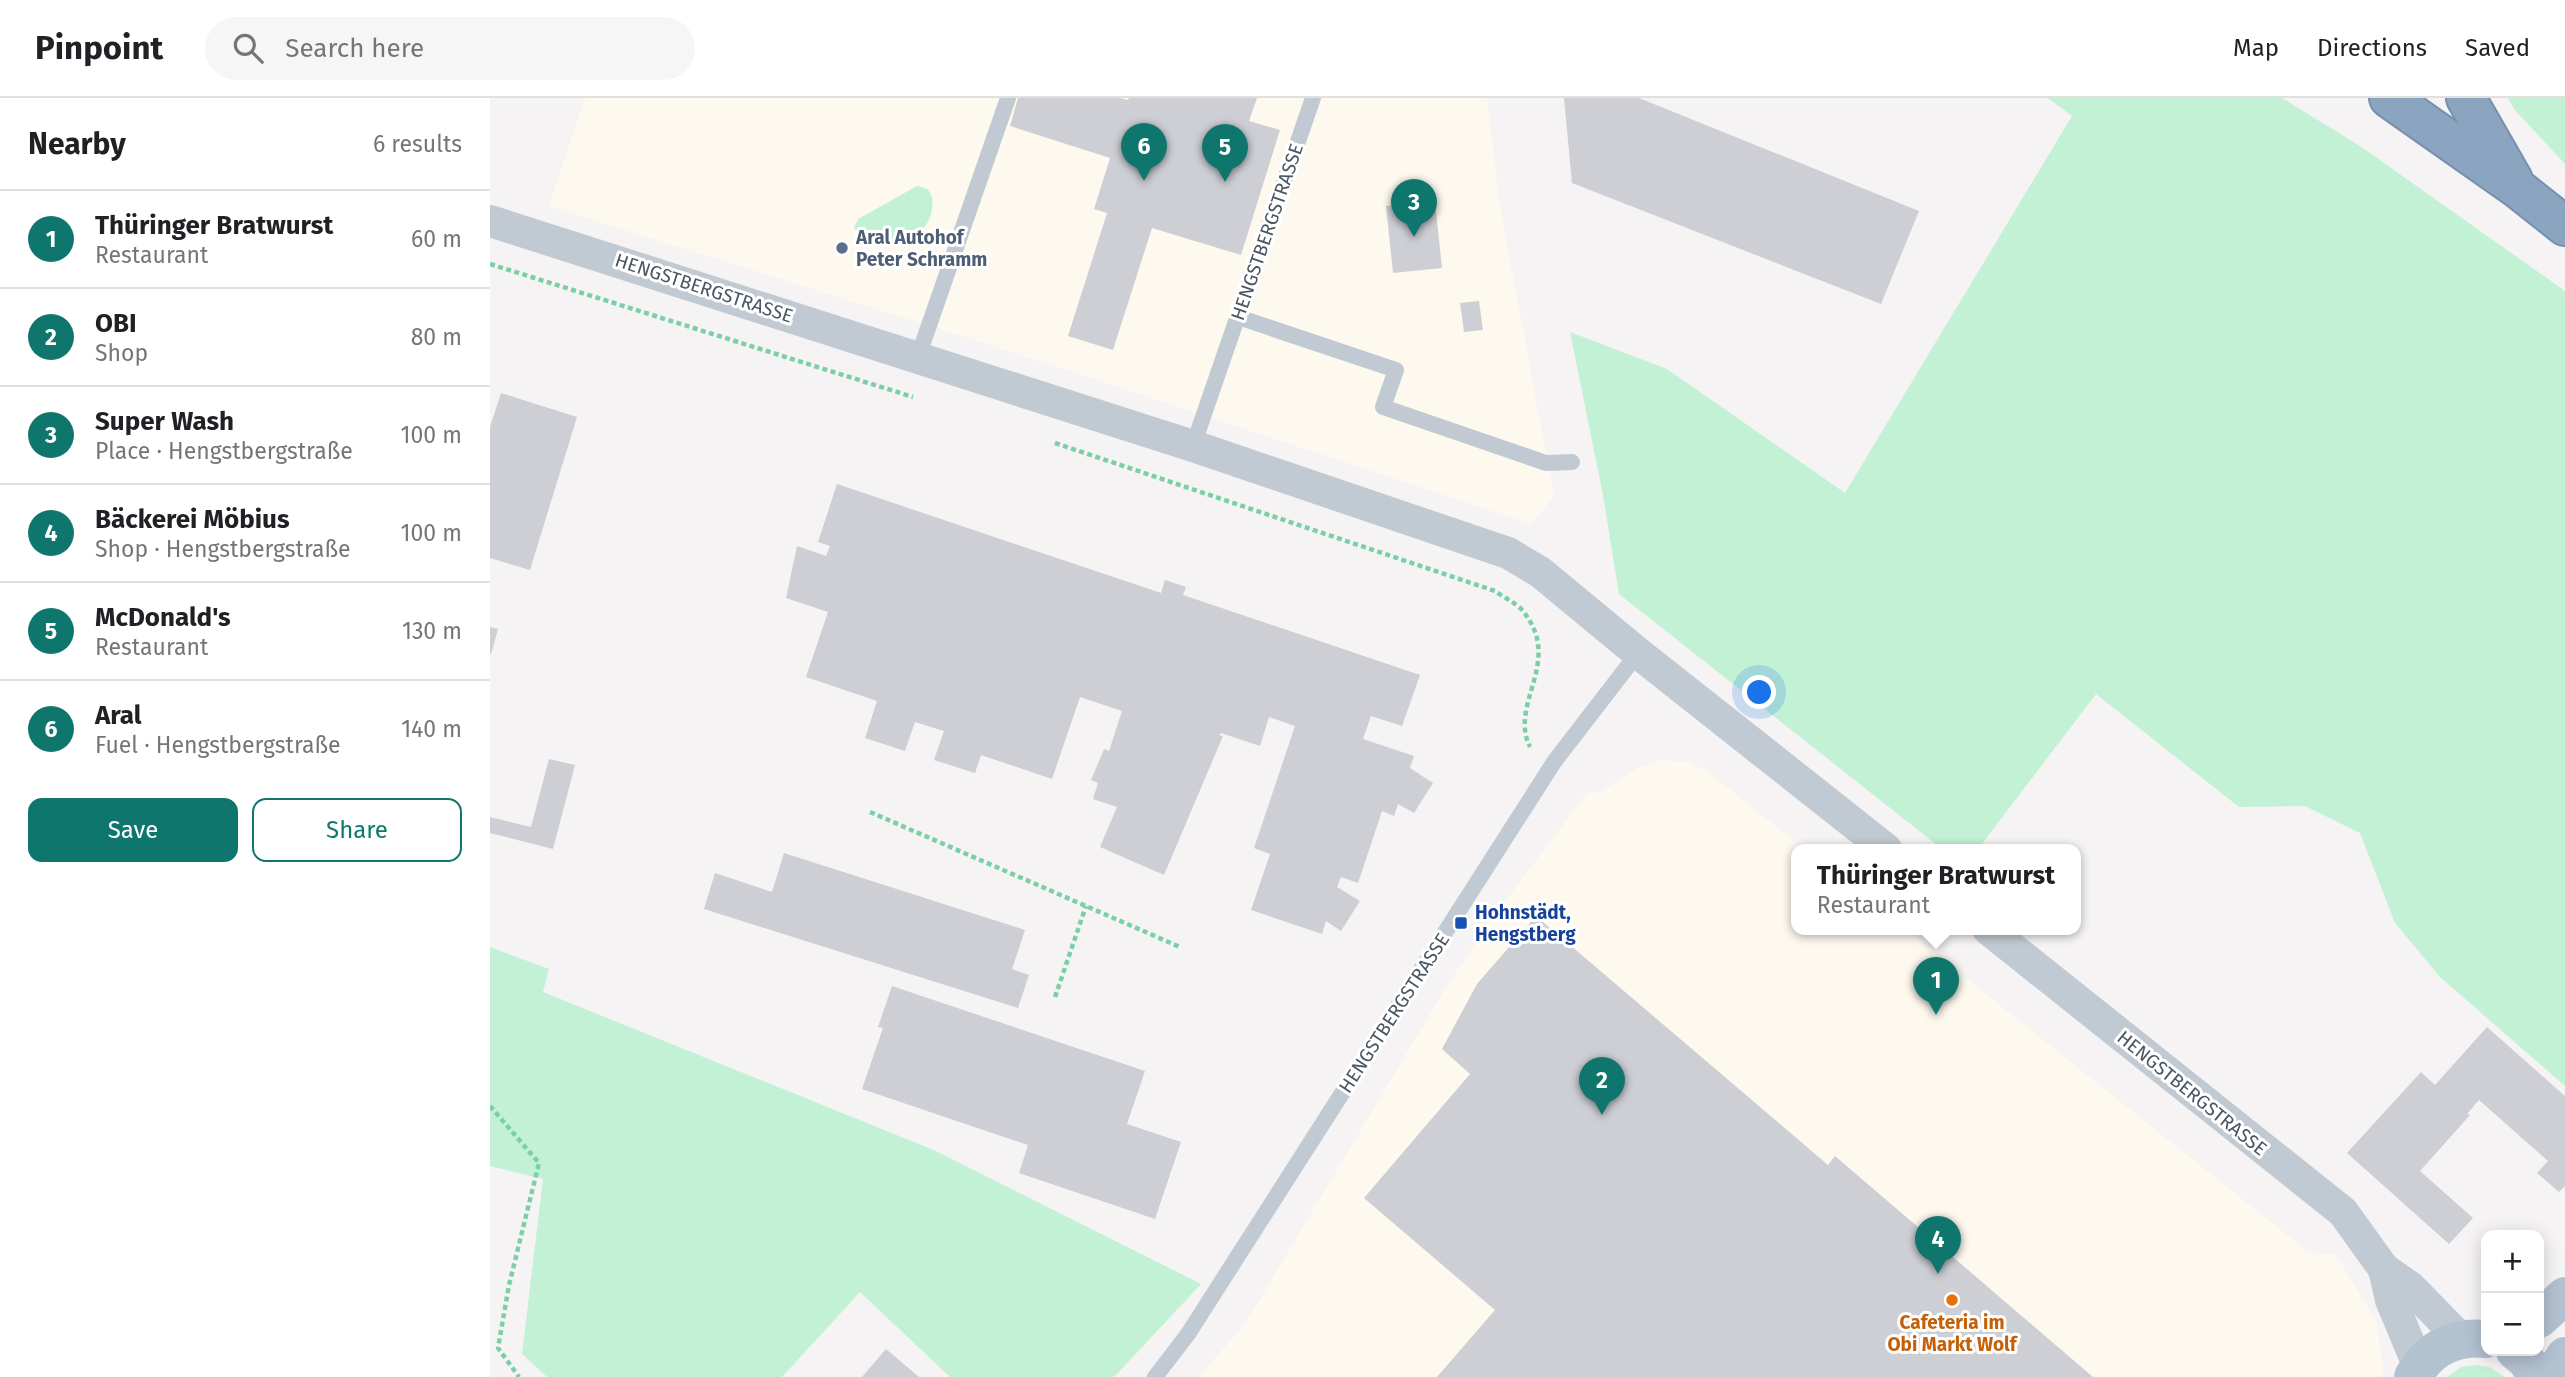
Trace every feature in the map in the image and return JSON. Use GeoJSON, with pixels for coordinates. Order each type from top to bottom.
{"type":"FeatureCollection","features":[{"type":"Feature","properties":{"kind":"highway"},"geometry":{"type":"LineString","coordinates":[[2389,98],[2517,188],[2565,226]]}},
{"type":"Feature","properties":{"kind":"highway"},"geometry":{"type":"LineString","coordinates":[[2466,98],[2517,188]]}},
{"type":"Feature","properties":{"kind":"main road"},"geometry":{"type":"LineString","coordinates":[[2544,1315],[2565,1296]]}},
{"type":"Feature","properties":{"kind":"main road"},"geometry":{"type":"LineString","coordinates":[[2416,1372],[2439,1348],[2450,1341],[2474,1339]]}},
{"type":"Feature","properties":{"kind":"main road"},"geometry":{"type":"LineString","coordinates":[[2521,1356],[2537,1377]]}},
{"type":"Feature","properties":{"kind":"main road"},"geometry":{"type":"LineString","coordinates":[[2551,1377],[2565,1356]]}},
{"type":"Feature","properties":{"kind":"street","name":"HENGSTBERGSTRASSE"},"geometry":{"type":"LineString","coordinates":[[490,221],[1193,446],[1508,553],[1540,572],[1880,844]]}},
{"type":"Feature","properties":{"kind":"street","name":"HENGSTBERGSTRASSE"},"geometry":{"type":"LineString","coordinates":[[1996,935],[2343,1212],[2384,1269],[2474,1339]]}},
{"type":"Feature","properties":{"kind":"street","name":"HENGSTBERGSTRASSE"},"geometry":{"type":"LineString","coordinates":[[2384,1269],[2391,1300],[2416,1372]]}},
{"type":"Feature","properties":{"kind":"lane"},"geometry":{"type":"LineString","coordinates":[[918,357],[1008,98]]}},
{"type":"Feature","properties":{"kind":"lane","name":"HENGSTBERGSTRASSE"},"geometry":{"type":"LineString","coordinates":[[1193,446],[1313,98]]}},
{"type":"Feature","properties":{"kind":"lane"},"geometry":{"type":"LineString","coordinates":[[1238,317],[1396,370],[1383,407],[1546,463],[1572,462]]}},
{"type":"Feature","properties":{"kind":"lane","name":"HENGSTBERGSTRASSE"},"geometry":{"type":"LineString","coordinates":[[1155,1377],[1188,1334],[1554,762],[1638,653]]}},
{"type":"Feature","properties":{"kind":"path"},"geometry":{"type":"LineString","coordinates":[[490,264],[919,399]]}},
{"type":"Feature","properties":{"kind":"path"},"geometry":{"type":"LineString","coordinates":[[1052,442],[1495,591],[1521,609],[1535,632],[1540,660],[1524,722],[1529,746],[1554,762]]}},
{"type":"Feature","properties":{"kind":"path"},"geometry":{"type":"LineString","coordinates":[[870,812],[1180,947]]}},
{"type":"Feature","properties":{"kind":"path"},"geometry":{"type":"LineString","coordinates":[[1055,997],[1086,906]]}},
{"type":"Feature","properties":{"kind":"path"},"geometry":{"type":"LineString","coordinates":[[490,1106],[539,1163],[509,1286],[498,1348],[519,1377]]}},
{"type":"Feature","properties":{"kind":"shaded area"},"geometry":{"type":"Polygon","coordinates":[[[585,98],[1487,98],[1499,202],[1554,496],[1532,524],[984,343],[549,206],[585,98]]]}},
{"type":"Feature","properties":{"kind":"shaded area"},"geometry":{"type":"Polygon","coordinates":[[[1659,760],[1690,762],[1706,771],[1798,844],[1791,844],[1791,935],[1912,935],[2306,1250],[2322,1255],[2336,1255],[2377,1323],[2383,1370],[2380,1377],[1199,1377],[1247,1321],[1448,984],[1494,916],[1587,793],[1602,791],[1634,770],[1659,760]]]}},
{"type":"Feature","properties":{"kind":"green space"},"geometry":{"type":"Polygon","coordinates":[[[2048,98],[2282,98],[2360,146],[2565,291],[2565,1086],[2440,977],[2395,923],[2360,833],[2305,806],[2239,807],[2096,694],[1982,844],[1936,844],[1619,594],[1603,495],[1570,332],[1667,369],[1845,493],[2072,116],[2048,98]]]}},
{"type":"Feature","properties":{"kind":"green space"},"geometry":{"type":"Polygon","coordinates":[[[2508,98],[2565,98],[2565,164],[2514,109],[2508,98]]]}},
{"type":"Feature","properties":{"kind":"green space"},"geometry":{"type":"Polygon","coordinates":[[[917,186],[930,193],[932,209],[928,221],[911,237],[887,243],[864,236],[854,228],[858,219],[917,186]]]}},
{"type":"Feature","properties":{"kind":"green space"},"geometry":{"type":"Polygon","coordinates":[[[490,947],[549,969],[543,992],[936,1151],[1201,1284],[1112,1377],[950,1377],[860,1292],[782,1377],[547,1377],[522,1354],[543,1179],[490,1166],[490,947]]]}},
{"type":"Feature","properties":{"kind":"green space"},"geometry":{"type":"Polygon","coordinates":[[[2461,1367],[2489,1367],[2505,1377],[2447,1377],[2461,1367]]]}},
{"type":"Feature","properties":{"kind":"building"},"geometry":{"type":"Polygon","coordinates":[[[1018,98],[1257,98],[1249,121],[1280,130],[1241,255],[1152,228],[1113,350],[1068,336],[1107,213],[1094,209],[1110,158],[1010,126],[1018,98]]]}},
{"type":"Feature","properties":{"kind":"building"},"geometry":{"type":"Polygon","coordinates":[[[1564,98],[1639,98],[1919,211],[1881,304],[1572,183],[1564,98]]]}},
{"type":"Feature","properties":{"kind":"building"},"geometry":{"type":"Polygon","coordinates":[[[1435,202],[1442,268],[1393,273],[1386,206],[1435,202]]]}},
{"type":"Feature","properties":{"kind":"building"},"geometry":{"type":"Polygon","coordinates":[[[1479,301],[1483,330],[1464,332],[1460,303],[1479,301]]]}},
{"type":"Feature","properties":{"kind":"building"},"geometry":{"type":"Polygon","coordinates":[[[501,393],[577,417],[530,570],[490,558],[490,427],[501,393]]]}},
{"type":"Feature","properties":{"kind":"building"},"geometry":{"type":"Polygon","coordinates":[[[837,484],[1161,593],[1165,580],[1186,587],[1183,595],[1420,675],[1402,726],[1371,716],[1363,739],[1414,756],[1410,768],[1433,783],[1414,813],[1398,804],[1394,816],[1382,811],[1358,883],[1341,877],[1337,887],[1360,901],[1341,931],[1326,921],[1322,934],[1251,910],[1270,854],[1254,848],[1295,726],[1269,717],[1260,746],[1221,733],[1219,735],[1223,736],[1164,875],[1100,847],[1117,807],[1093,799],[1098,783],[1091,780],[1104,749],[1109,751],[1122,711],[1080,697],[1052,779],[981,755],[975,773],[934,760],[944,731],[915,722],[905,751],[865,738],[877,701],[806,677],[828,612],[786,598],[797,546],[826,556],[830,546],[818,542],[837,484]]]}},
{"type":"Feature","properties":{"kind":"building"},"geometry":{"type":"Polygon","coordinates":[[[490,627],[498,629],[491,654],[490,654],[490,627]]]}},
{"type":"Feature","properties":{"kind":"building"},"geometry":{"type":"Polygon","coordinates":[[[549,759],[575,765],[553,849],[490,833],[490,817],[531,827],[549,759]]]}},
{"type":"Feature","properties":{"kind":"building"},"geometry":{"type":"Polygon","coordinates":[[[784,853],[1025,930],[1012,969],[1029,975],[1018,1008],[704,909],[715,873],[772,892],[784,853]]]}},
{"type":"Feature","properties":{"kind":"building"},"geometry":{"type":"Polygon","coordinates":[[[1536,916],[1828,1165],[1835,1156],[2093,1377],[1437,1377],[1495,1310],[1364,1198],[1470,1074],[1442,1049],[1477,984],[1536,916]]]}},
{"type":"Feature","properties":{"kind":"building"},"geometry":{"type":"Polygon","coordinates":[[[892,986],[1145,1071],[1127,1124],[1181,1142],[1155,1219],[1019,1173],[1028,1145],[862,1089],[883,1028],[878,1027],[892,986]]]}},
{"type":"Feature","properties":{"kind":"building"},"geometry":{"type":"Polygon","coordinates":[[[2487,1027],[2565,1096],[2565,1186],[2559,1192],[2537,1173],[2548,1161],[2479,1100],[2467,1114],[2470,1115],[2420,1171],[2473,1218],[2449,1244],[2347,1153],[2421,1072],[2435,1085],[2487,1027]]]}},
{"type":"Feature","properties":{"kind":"building"},"geometry":{"type":"Polygon","coordinates":[[[886,1349],[919,1377],[862,1377],[886,1349]]]}},
{"type":"Feature","properties":{"kind":"place","name":"Aral"},"geometry":{"type":"Point","coordinates":[1144,181]}},
{"type":"Feature","properties":{"kind":"place","name":"McDonald's"},"geometry":{"type":"Point","coordinates":[1225,182]}},
{"type":"Feature","properties":{"kind":"place","name":"Super Wash"},"geometry":{"type":"Point","coordinates":[1414,237]}},
{"type":"Feature","properties":{"kind":"place","name":"Aral Autohof Peter Schramm"},"geometry":{"type":"Point","coordinates":[842,248]}},
{"type":"Feature","properties":{"kind":"place","name":"Hohnstädt, Hengstberg"},"geometry":{"type":"Point","coordinates":[1461,923]}},
{"type":"Feature","properties":{"kind":"place","name":"Thüringer Bratwurst"},"geometry":{"type":"Point","coordinates":[1936,1015]}},
{"type":"Feature","properties":{"kind":"place","name":"OBI"},"geometry":{"type":"Point","coordinates":[1602,1115]}},
{"type":"Feature","properties":{"kind":"place","name":"Bäckerei Möbius"},"geometry":{"type":"Point","coordinates":[1938,1274]}},
{"type":"Feature","properties":{"kind":"place","name":"Cafeteria im Obi Markt Wolf"},"geometry":{"type":"Point","coordinates":[1952,1300]}}]}
